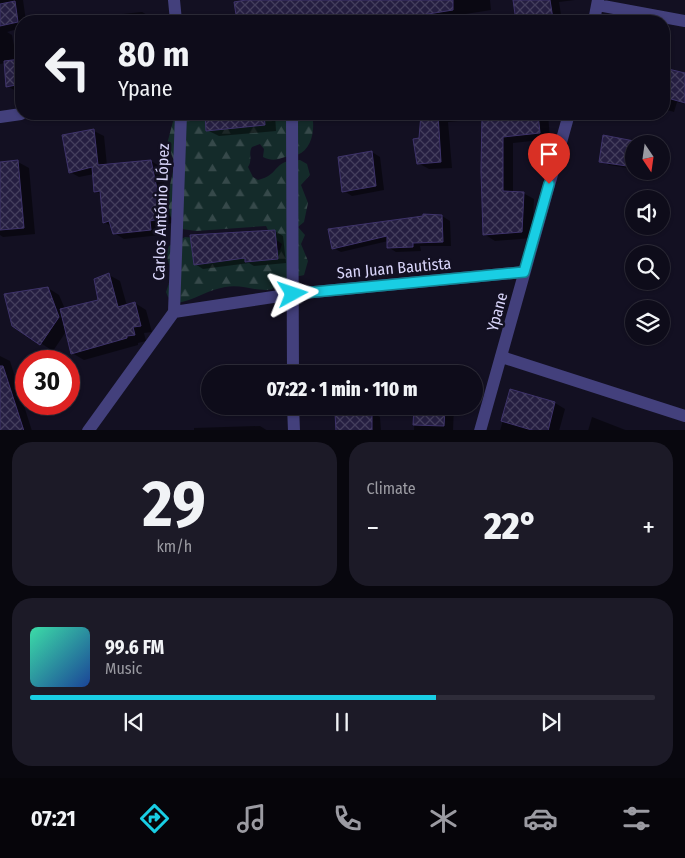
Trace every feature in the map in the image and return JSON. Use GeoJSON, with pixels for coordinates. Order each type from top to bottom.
{"type":"FeatureCollection","features":[{"type":"Feature","properties":{"kind":"street"},"geometry":{"type":"LineString","coordinates":[[174,0],[175,15]]}},
{"type":"Feature","properties":{"kind":"street"},"geometry":{"type":"LineString","coordinates":[[595,15],[598,2],[658,15]]}},
{"type":"Feature","properties":{"kind":"street"},"geometry":{"type":"LineString","coordinates":[[670,18],[685,21]]}},
{"type":"Feature","properties":{"kind":"street"},"geometry":{"type":"LineString","coordinates":[[0,117],[15,115]]}},
{"type":"Feature","properties":{"kind":"street","name":"Carlos António López"},"geometry":{"type":"LineString","coordinates":[[174,312],[181,120]]}},
{"type":"Feature","properties":{"kind":"street"},"geometry":{"type":"LineString","coordinates":[[292,120],[293,365]]}},
{"type":"Feature","properties":{"kind":"street","name":"Ypane"},"geometry":{"type":"LineString","coordinates":[[480,430],[567,120]]}},
{"type":"Feature","properties":{"kind":"street","name":"San Juan Bautista"},"geometry":{"type":"LineString","coordinates":[[174,312],[293,294],[524,272]]}},
{"type":"Feature","properties":{"kind":"street"},"geometry":{"type":"LineString","coordinates":[[88,430],[174,312]]}},
{"type":"Feature","properties":{"kind":"street"},"geometry":{"type":"LineString","coordinates":[[502,357],[685,416]]}},
{"type":"Feature","properties":{"kind":"street"},"geometry":{"type":"LineString","coordinates":[[294,415],[294,430]]}},
{"type":"Feature","properties":{"kind":"green space"},"geometry":{"type":"Polygon","coordinates":[[[173,120],[313,120],[312,138],[307,148],[302,152],[297,155],[274,160],[263,157],[264,149],[260,144],[252,147],[248,167],[253,177],[258,180],[271,174],[285,162],[300,160],[307,164],[310,175],[301,185],[308,203],[304,222],[298,227],[305,235],[301,244],[308,261],[304,275],[284,279],[269,290],[236,286],[225,287],[178,303],[168,297],[166,292],[172,274],[166,254],[169,246],[185,237],[195,238],[234,259],[280,250],[282,244],[271,236],[266,226],[196,231],[182,229],[169,215],[167,198],[175,163],[167,144],[173,120]]]}},
{"type":"Feature","properties":{"kind":"building"},"geometry":{"type":"Polygon","coordinates":[[[246,0],[453,0],[453,10],[422,15],[236,15],[234,2],[246,0]]]}},
{"type":"Feature","properties":{"kind":"building"},"geometry":{"type":"Polygon","coordinates":[[[513,0],[550,0],[552,15],[515,15],[513,0]]]}},
{"type":"Feature","properties":{"kind":"building"},"geometry":{"type":"Polygon","coordinates":[[[15,1],[17,15],[15,15],[15,23],[0,26],[0,4],[15,1]]]}},
{"type":"Feature","properties":{"kind":"building"},"geometry":{"type":"Polygon","coordinates":[[[15,60],[15,85],[6,87],[4,61],[15,60]]]}},
{"type":"Feature","properties":{"kind":"building"},"geometry":{"type":"Polygon","coordinates":[[[670,69],[685,73],[685,103],[670,99],[670,69]]]}},
{"type":"Feature","properties":{"kind":"building"},"geometry":{"type":"Polygon","coordinates":[[[205,120],[265,120],[265,125],[206,131],[205,120]]]}},
{"type":"Feature","properties":{"kind":"building"},"geometry":{"type":"Polygon","coordinates":[[[420,120],[438,120],[441,162],[417,164],[413,139],[419,138],[420,120]]]}},
{"type":"Feature","properties":{"kind":"building"},"geometry":{"type":"Polygon","coordinates":[[[482,120],[539,120],[540,133],[503,137],[503,191],[524,192],[522,232],[483,235],[482,120]]]}},
{"type":"Feature","properties":{"kind":"building"},"geometry":{"type":"Polygon","coordinates":[[[94,129],[98,165],[151,160],[163,218],[150,221],[151,230],[113,234],[109,221],[103,223],[100,191],[94,192],[92,167],[69,173],[62,135],[94,129]]]}},
{"type":"Feature","properties":{"kind":"building"},"geometry":{"type":"Polygon","coordinates":[[[603,135],[625,139],[625,166],[599,162],[603,135]]]}},
{"type":"Feature","properties":{"kind":"building"},"geometry":{"type":"Polygon","coordinates":[[[372,151],[376,186],[342,192],[338,157],[372,151]]]}},
{"type":"Feature","properties":{"kind":"building"},"geometry":{"type":"Polygon","coordinates":[[[18,160],[24,228],[0,230],[0,162],[18,160]]]}},
{"type":"Feature","properties":{"kind":"building"},"geometry":{"type":"Polygon","coordinates":[[[423,214],[442,215],[443,242],[413,243],[413,247],[387,248],[387,236],[332,249],[328,229],[423,216],[423,214]]]}},
{"type":"Feature","properties":{"kind":"building"},"geometry":{"type":"Polygon","coordinates":[[[275,230],[278,259],[245,262],[245,258],[194,265],[190,235],[275,230]]]}},
{"type":"Feature","properties":{"kind":"building"},"geometry":{"type":"Polygon","coordinates":[[[109,273],[118,307],[135,302],[141,326],[133,327],[135,335],[127,336],[127,338],[80,351],[70,350],[60,309],[98,300],[94,279],[109,273]]]}},
{"type":"Feature","properties":{"kind":"building"},"geometry":{"type":"Polygon","coordinates":[[[48,287],[59,317],[40,345],[12,326],[4,294],[48,287]]]}},
{"type":"Feature","properties":{"kind":"building"},"geometry":{"type":"Polygon","coordinates":[[[0,366],[3,366],[15,403],[15,415],[19,415],[24,430],[0,430],[0,366]]]}},
{"type":"Feature","properties":{"kind":"building"},"geometry":{"type":"Polygon","coordinates":[[[510,389],[555,402],[548,430],[532,430],[501,421],[510,389]]]}},
{"type":"Feature","properties":{"kind":"building"},"geometry":{"type":"Polygon","coordinates":[[[335,415],[372,415],[372,430],[336,430],[335,415]]]}},
{"type":"Feature","properties":{"kind":"building"},"geometry":{"type":"Polygon","coordinates":[[[414,415],[445,415],[444,426],[413,425],[414,415]]]}},
{"type":"Feature","properties":{"kind":"route"},"geometry":{"type":"LineString","coordinates":[[293,294],[524,272],[549,184]]}}]}
